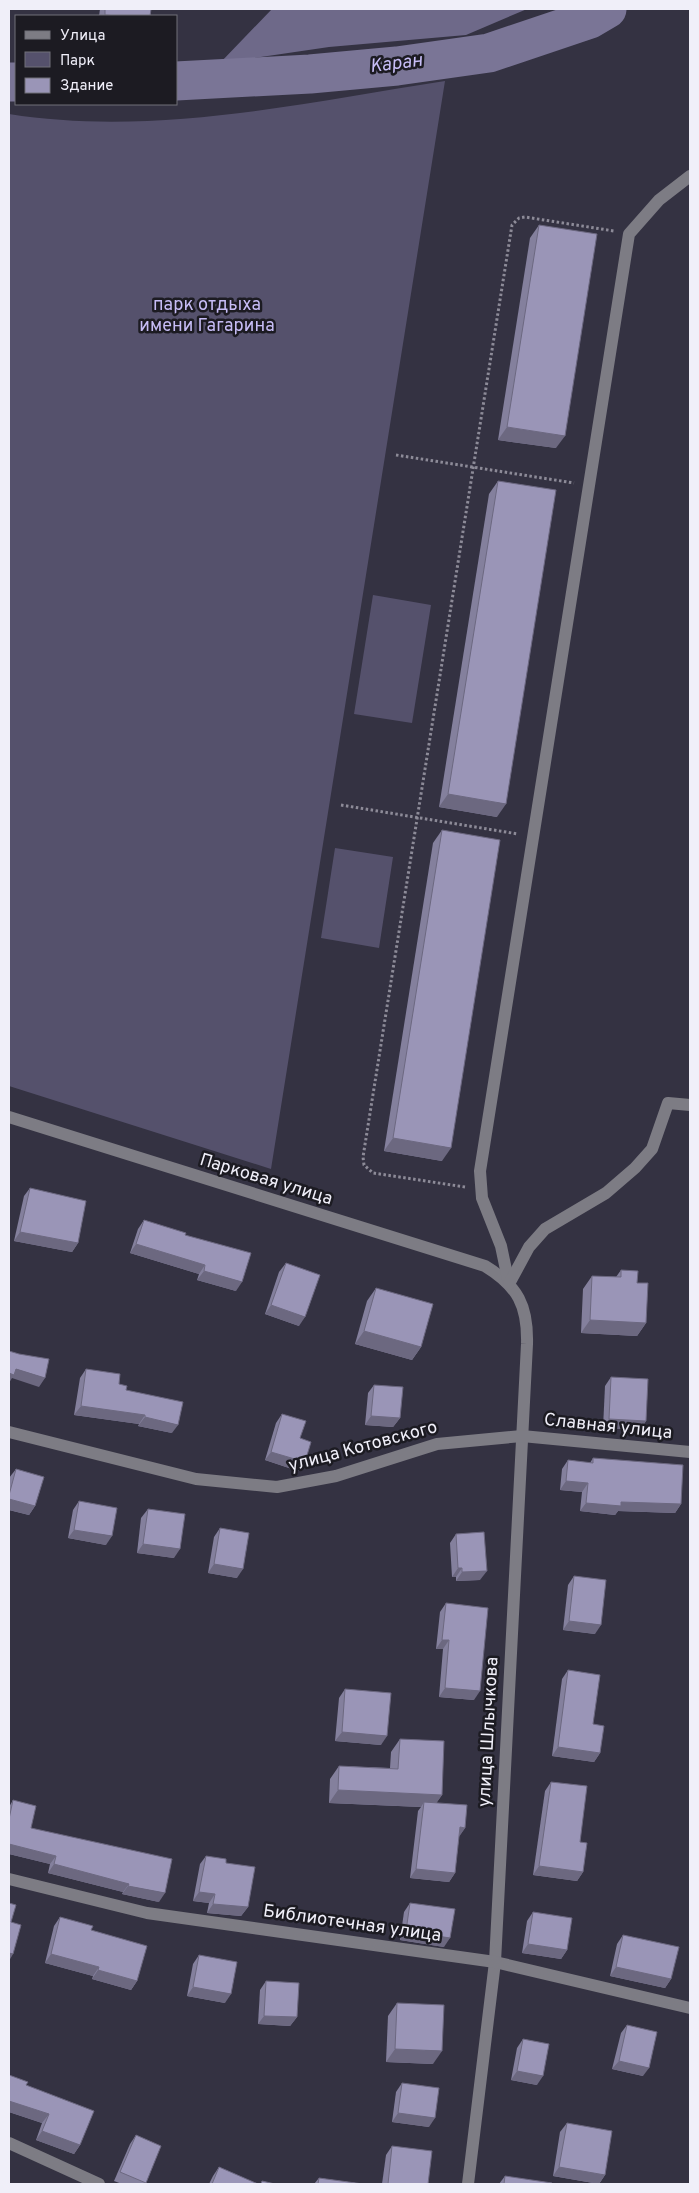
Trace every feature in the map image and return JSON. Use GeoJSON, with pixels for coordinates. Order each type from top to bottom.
{"type":"FeatureCollection","features":[{"type":"Feature","properties":{"kind":"street"},"geometry":{"type":"LineString","coordinates":[[509,1284],[501,1246],[480,1190],[480,1171],[629,234],[659,200],[690,176]]}},
{"type":"Feature","properties":{"kind":"street"},"geometry":{"type":"LineString","coordinates":[[509,1284],[529,1247],[545,1229],[606,1193],[641,1162],[652,1149],[668,1103],[690,1105]]}},
{"type":"Feature","properties":{"kind":"street","name":"Парковая улица"},"geometry":{"type":"LineString","coordinates":[[9,1118],[485,1266],[509,1284]]}},
{"type":"Feature","properties":{"kind":"street","name":"улица Шлычкова"},"geometry":{"type":"LineString","coordinates":[[468,2184],[495,1962],[528,1323],[523,1306],[509,1284]]}},
{"type":"Feature","properties":{"kind":"street","name":"улица Котовского"},"geometry":{"type":"LineString","coordinates":[[9,1432],[196,1479],[277,1487],[336,1476],[437,1444],[522,1436]]}},
{"type":"Feature","properties":{"kind":"street","name":"Славная улица"},"geometry":{"type":"LineString","coordinates":[[522,1436],[690,1452]]}},
{"type":"Feature","properties":{"kind":"street","name":"Библиотечная улица"},"geometry":{"type":"LineString","coordinates":[[9,1879],[147,1913],[495,1962],[690,2008]]}},
{"type":"Feature","properties":{"kind":"street"},"geometry":{"type":"LineString","coordinates":[[9,2143],[99,2184]]}},
{"type":"Feature","properties":{"kind":"path"},"geometry":{"type":"LineString","coordinates":[[480,1190],[373,1173],[364,1165],[417,818],[514,220],[525,217],[629,234]]}},
{"type":"Feature","properties":{"kind":"path"},"geometry":{"type":"LineString","coordinates":[[396,455],[589,485]]}},
{"type":"Feature","properties":{"kind":"path"},"geometry":{"type":"LineString","coordinates":[[341,806],[533,836]]}},
{"type":"Feature","properties":{"kind":"green space","name":"парк отдыха имени Гагарина"},"geometry":{"type":"Polygon","coordinates":[[[445,81],[271,1169],[9,1086],[9,114],[63,120],[118,122],[173,119],[283,107],[445,81]]]}},
{"type":"Feature","properties":{"kind":"green space"},"geometry":{"type":"Polygon","coordinates":[[[373,595],[431,605],[412,723],[354,714],[373,595]]]}},
{"type":"Feature","properties":{"kind":"green space"},"geometry":{"type":"Polygon","coordinates":[[[335,848],[393,857],[379,948],[321,938],[335,848]]]}},
{"type":"Feature","properties":{"kind":"shaded area"},"geometry":{"type":"Polygon","coordinates":[[[272,9],[527,9],[466,35],[329,47],[220,63],[272,9]]]}},
{"type":"Feature","properties":{"kind":"building"},"geometry":{"type":"Polygon","coordinates":[[[105,9],[151,9],[150,15],[105,15],[105,9]]]}},
{"type":"Feature","properties":{"kind":"building"},"geometry":{"type":"Polygon","coordinates":[[[539,225],[597,234],[565,436],[507,427],[539,225]]]}},
{"type":"Feature","properties":{"kind":"building"},"geometry":{"type":"Polygon","coordinates":[[[498,481],[556,490],[506,804],[448,794],[498,481]]]}},
{"type":"Feature","properties":{"kind":"building"},"geometry":{"type":"Polygon","coordinates":[[[442,830],[500,840],[451,1148],[393,1138],[442,830]]]}},
{"type":"Feature","properties":{"kind":"building"},"geometry":{"type":"Polygon","coordinates":[[[30,1188],[86,1201],[78,1243],[20,1232],[30,1188]]]}},
{"type":"Feature","properties":{"kind":"building"},"geometry":{"type":"Polygon","coordinates":[[[144,1220],[186,1233],[185,1235],[251,1253],[242,1282],[204,1271],[205,1265],[136,1244],[144,1220]]]}},
{"type":"Feature","properties":{"kind":"building"},"geometry":{"type":"Polygon","coordinates":[[[286,1263],[320,1275],[305,1317],[271,1305],[286,1263]]]}},
{"type":"Feature","properties":{"kind":"building"},"geometry":{"type":"Polygon","coordinates":[[[621,1270],[638,1271],[637,1283],[648,1283],[646,1323],[590,1320],[592,1276],[621,1277],[621,1270]]]}},
{"type":"Feature","properties":{"kind":"building"},"geometry":{"type":"Polygon","coordinates":[[[376,1288],[433,1304],[421,1347],[364,1331],[376,1288]]]}},
{"type":"Feature","properties":{"kind":"building"},"geometry":{"type":"Polygon","coordinates":[[[9,1351],[49,1359],[45,1378],[16,1369],[14,1375],[9,1373],[9,1351]]]}},
{"type":"Feature","properties":{"kind":"building"},"geometry":{"type":"Polygon","coordinates":[[[86,1369],[120,1374],[119,1384],[127,1386],[126,1390],[183,1402],[178,1425],[145,1417],[145,1415],[81,1406],[86,1369]]]}},
{"type":"Feature","properties":{"kind":"building"},"geometry":{"type":"Polygon","coordinates":[[[611,1377],[648,1379],[646,1421],[609,1419],[611,1377]]]}},
{"type":"Feature","properties":{"kind":"building"},"geometry":{"type":"Polygon","coordinates":[[[374,1385],[403,1387],[400,1418],[371,1416],[374,1385]]]}},
{"type":"Feature","properties":{"kind":"building"},"geometry":{"type":"Polygon","coordinates":[[[282,1414],[306,1421],[300,1438],[311,1442],[305,1462],[271,1452],[282,1414]]]}},
{"type":"Feature","properties":{"kind":"building"},"geometry":{"type":"Polygon","coordinates":[[[593,1458],[683,1465],[681,1504],[621,1502],[621,1506],[586,1503],[588,1483],[566,1481],[568,1460],[593,1463],[593,1458]]]}},
{"type":"Feature","properties":{"kind":"building"},"geometry":{"type":"Polygon","coordinates":[[[16,1469],[44,1477],[35,1506],[9,1499],[16,1469]]]}},
{"type":"Feature","properties":{"kind":"building"},"geometry":{"type":"Polygon","coordinates":[[[79,1501],[117,1508],[112,1536],[74,1530],[79,1501]]]}},
{"type":"Feature","properties":{"kind":"building"},"geometry":{"type":"Polygon","coordinates":[[[148,1509],[185,1514],[180,1549],[143,1544],[148,1509]]]}},
{"type":"Feature","properties":{"kind":"building"},"geometry":{"type":"Polygon","coordinates":[[[220,1528],[249,1533],[243,1569],[214,1564],[220,1528]]]}},
{"type":"Feature","properties":{"kind":"building"},"geometry":{"type":"Polygon","coordinates":[[[484,1532],[487,1571],[462,1572],[462,1568],[458,1568],[456,1534],[484,1532]]]}},
{"type":"Feature","properties":{"kind":"building"},"geometry":{"type":"Polygon","coordinates":[[[574,1576],[606,1580],[601,1625],[569,1621],[574,1576]]]}},
{"type":"Feature","properties":{"kind":"building"},"geometry":{"type":"Polygon","coordinates":[[[446,1603],[488,1608],[480,1691],[445,1688],[449,1640],[442,1640],[446,1603]]]}},
{"type":"Feature","properties":{"kind":"building"},"geometry":{"type":"Polygon","coordinates":[[[568,1670],[600,1675],[593,1724],[604,1726],[600,1753],[558,1747],[568,1670]]]}},
{"type":"Feature","properties":{"kind":"building"},"geometry":{"type":"Polygon","coordinates":[[[345,1689],[391,1693],[387,1736],[342,1732],[345,1689]]]}},
{"type":"Feature","properties":{"kind":"building"},"geometry":{"type":"Polygon","coordinates":[[[400,1739],[444,1741],[442,1795],[338,1790],[339,1766],[398,1769],[400,1739]]]}},
{"type":"Feature","properties":{"kind":"building"},"geometry":{"type":"Polygon","coordinates":[[[551,1782],[587,1786],[580,1842],[587,1843],[583,1872],[539,1866],[551,1782]]]}},
{"type":"Feature","properties":{"kind":"building"},"geometry":{"type":"Polygon","coordinates":[[[13,1800],[36,1806],[31,1828],[172,1859],[165,1893],[128,1886],[129,1884],[54,1864],[56,1856],[9,1844],[9,1819],[13,1800]]]}},
{"type":"Feature","properties":{"kind":"building"},"geometry":{"type":"Polygon","coordinates":[[[424,1802],[467,1805],[465,1828],[460,1827],[455,1873],[416,1869],[424,1802]]]}},
{"type":"Feature","properties":{"kind":"building"},"geometry":{"type":"Polygon","coordinates":[[[206,1856],[226,1859],[226,1863],[255,1867],[248,1907],[213,1904],[215,1894],[199,1892],[206,1856]]]}},
{"type":"Feature","properties":{"kind":"building"},"geometry":{"type":"Polygon","coordinates":[[[9,1903],[16,1905],[11,1922],[21,1925],[13,1954],[9,1953],[9,1903]]]}},
{"type":"Feature","properties":{"kind":"building"},"geometry":{"type":"Polygon","coordinates":[[[410,1903],[455,1909],[450,1938],[406,1931],[410,1903]]]}},
{"type":"Feature","properties":{"kind":"building"},"geometry":{"type":"Polygon","coordinates":[[[533,1912],[572,1918],[567,1950],[528,1944],[533,1912]]]}},
{"type":"Feature","properties":{"kind":"building"},"geometry":{"type":"Polygon","coordinates":[[[60,1917],[93,1926],[91,1930],[147,1946],[137,1981],[98,1970],[99,1967],[51,1954],[60,1917]]]}},
{"type":"Feature","properties":{"kind":"building"},"geometry":{"type":"Polygon","coordinates":[[[623,1935],[679,1947],[671,1979],[616,1967],[623,1935]]]}},
{"type":"Feature","properties":{"kind":"building"},"geometry":{"type":"Polygon","coordinates":[[[199,1955],[237,1962],[231,1994],[193,1987],[199,1955]]]}},
{"type":"Feature","properties":{"kind":"building"},"geometry":{"type":"Polygon","coordinates":[[[266,1981],[299,1983],[297,2017],[264,2016],[266,1981]]]}},
{"type":"Feature","properties":{"kind":"building"},"geometry":{"type":"Polygon","coordinates":[[[397,2003],[444,2005],[442,2051],[395,2049],[397,2003]]]}},
{"type":"Feature","properties":{"kind":"building"},"geometry":{"type":"Polygon","coordinates":[[[627,2025],[657,2032],[649,2068],[619,2061],[627,2025]]]}},
{"type":"Feature","properties":{"kind":"building"},"geometry":{"type":"Polygon","coordinates":[[[523,2039],[549,2044],[543,2076],[517,2071],[523,2039]]]}},
{"type":"Feature","properties":{"kind":"building"},"geometry":{"type":"Polygon","coordinates":[[[9,2075],[28,2082],[26,2085],[94,2111],[80,2145],[42,2131],[49,2114],[9,2101],[9,2075]]]}},
{"type":"Feature","properties":{"kind":"building"},"geometry":{"type":"Polygon","coordinates":[[[402,2083],[439,2088],[435,2118],[398,2113],[402,2083]]]}},
{"type":"Feature","properties":{"kind":"building"},"geometry":{"type":"Polygon","coordinates":[[[567,2123],[612,2131],[605,2175],[559,2167],[567,2123]]]}},
{"type":"Feature","properties":{"kind":"building"},"geometry":{"type":"Polygon","coordinates":[[[136,2135],[161,2146],[146,2183],[120,2172],[136,2135]]]}},
{"type":"Feature","properties":{"kind":"building"},"geometry":{"type":"Polygon","coordinates":[[[392,2146],[432,2151],[428,2184],[388,2184],[392,2146]]]}},
{"type":"Feature","properties":{"kind":"building"},"geometry":{"type":"Polygon","coordinates":[[[219,2167],[258,2184],[212,2184],[219,2167]]]}},
{"type":"Feature","properties":{"kind":"building"},"geometry":{"type":"Polygon","coordinates":[[[505,2176],[552,2183],[552,2184],[504,2184],[505,2176]]]}},
{"type":"Feature","properties":{"kind":"building"},"geometry":{"type":"Polygon","coordinates":[[[319,2178],[363,2184],[318,2184],[319,2178]]]}},
{"type":"Feature","properties":{"kind":"building"},"geometry":{"type":"Polygon","coordinates":[[[262,2181],[275,2184],[261,2184],[262,2181]]]}},
{"type":"Feature","properties":{"kind":"waterway","name":"Каран"},"geometry":{"type":"LineString","coordinates":[[178,81],[310,74],[397,66],[489,53],[590,19],[607,9]]}},
{"type":"Feature","properties":{"kind":"waterway","name":"Каран"},"geometry":{"type":"LineString","coordinates":[[9,82],[15,82]]}}]}
